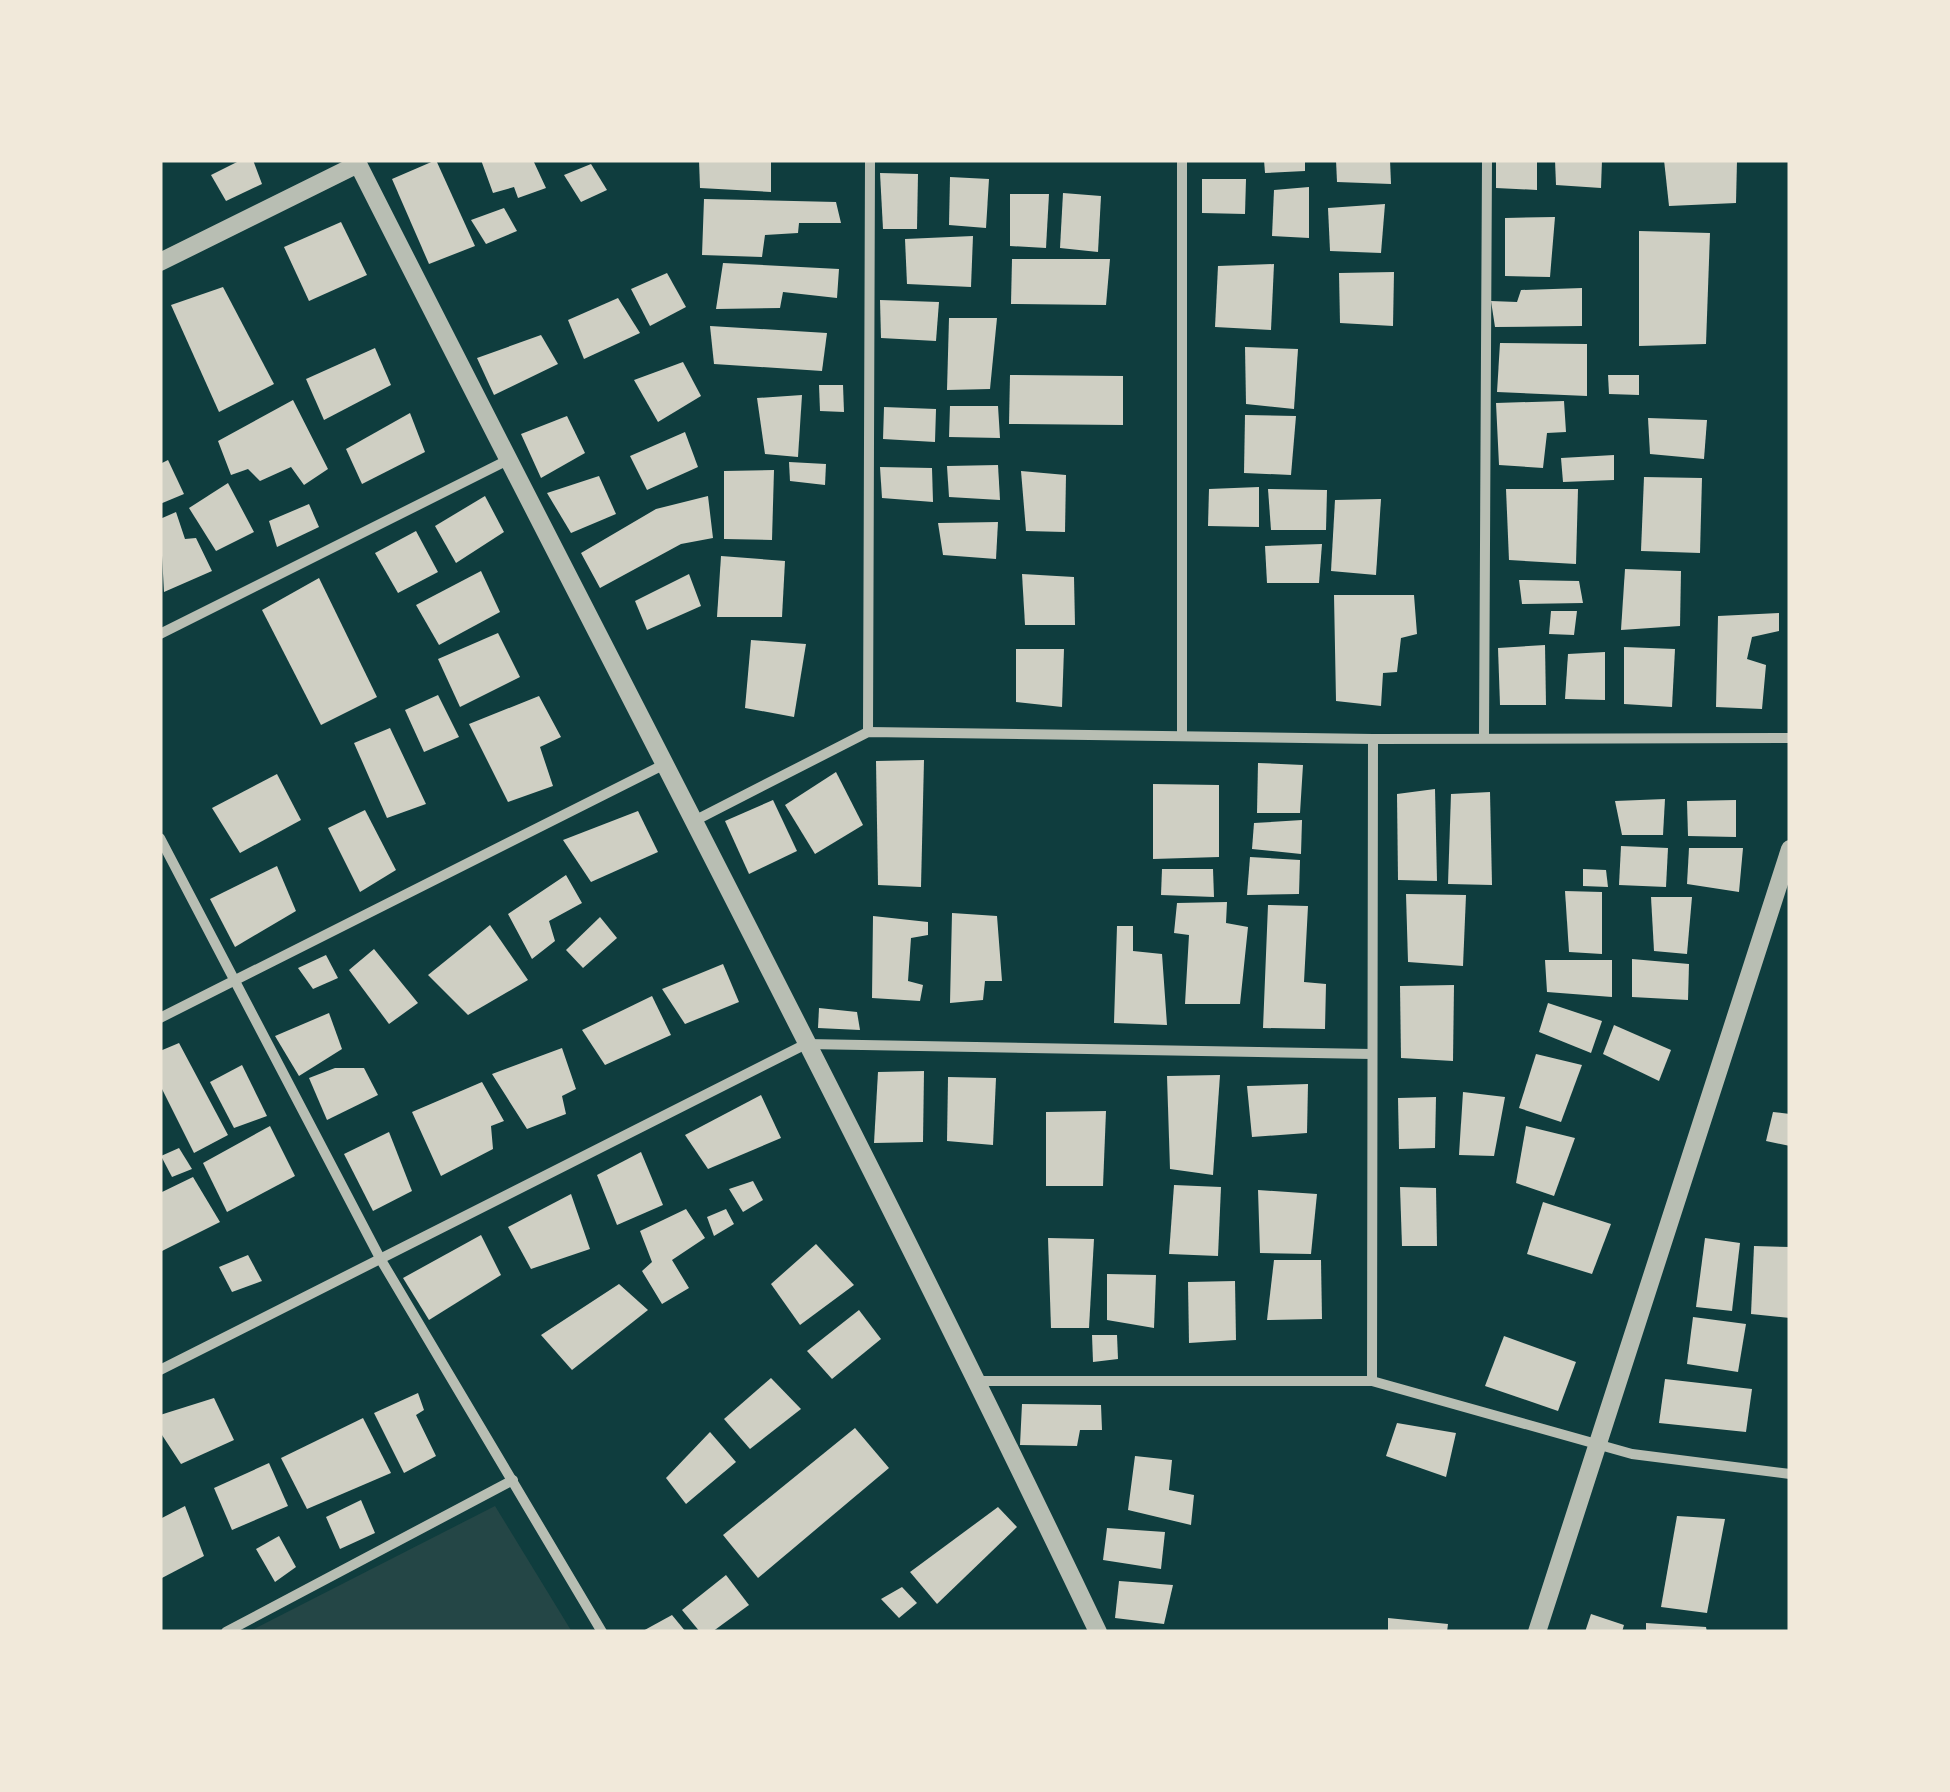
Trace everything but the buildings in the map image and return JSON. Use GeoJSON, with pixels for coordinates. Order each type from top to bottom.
{"type":"FeatureCollection","features":[{"type":"Feature","properties":{"kind":"street"},"geometry":{"type":"LineString","coordinates":[[868,732],[870,160]]}},
{"type":"Feature","properties":{"kind":"street"},"geometry":{"type":"LineString","coordinates":[[1182,160],[1182,735]]}},
{"type":"Feature","properties":{"kind":"street"},"geometry":{"type":"LineString","coordinates":[[1484,738],[1487,160]]}},
{"type":"Feature","properties":{"kind":"street"},"geometry":{"type":"LineString","coordinates":[[160,262],[361,161],[508,460],[668,763],[978,1380],[1098,1632]]}},
{"type":"Feature","properties":{"kind":"street"},"geometry":{"type":"LineString","coordinates":[[160,634],[508,460]]}},
{"type":"Feature","properties":{"kind":"street"},"geometry":{"type":"LineString","coordinates":[[696,820],[868,732],[1373,739],[1790,738]]}},
{"type":"Feature","properties":{"kind":"street"},"geometry":{"type":"LineString","coordinates":[[1372,1381],[1373,739]]}},
{"type":"Feature","properties":{"kind":"street"},"geometry":{"type":"LineString","coordinates":[[160,1018],[668,763]]}},
{"type":"Feature","properties":{"kind":"street"},"geometry":{"type":"LineString","coordinates":[[160,838],[382,1260],[602,1632]]}},
{"type":"Feature","properties":{"kind":"street"},"geometry":{"type":"LineString","coordinates":[[1537,1632],[1790,849]]}},
{"type":"Feature","properties":{"kind":"street"},"geometry":{"type":"LineString","coordinates":[[160,1370],[806,1044],[1372,1054]]}},
{"type":"Feature","properties":{"kind":"street"},"geometry":{"type":"LineString","coordinates":[[978,1380],[1372,1381],[1642,1456],[1790,1474]]}},
{"type":"Feature","properties":{"kind":"street"},"geometry":{"type":"LineString","coordinates":[[226,1632],[513,1480]]}},
{"type":"Feature","properties":{"kind":"shaded area"},"geometry":{"type":"Polygon","coordinates":[[[495,1506],[572,1632],[248,1632],[495,1506]]]}}]}
